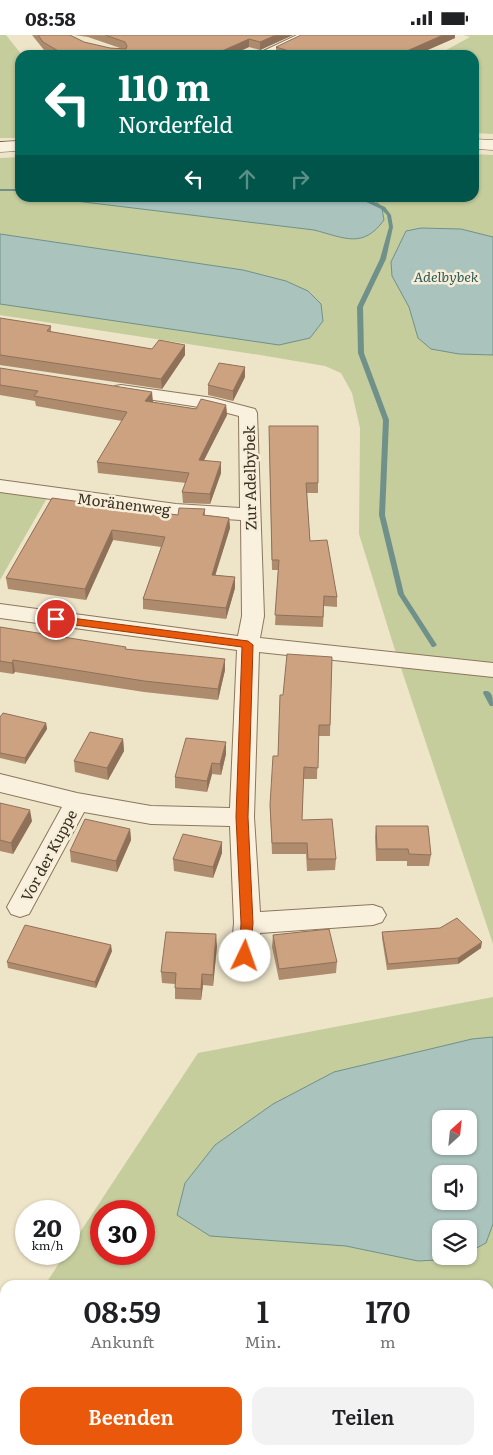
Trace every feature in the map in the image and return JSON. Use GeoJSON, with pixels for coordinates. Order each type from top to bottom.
{"type":"FeatureCollection","features":[{"type":"Feature","properties":{"kind":"main road"},"geometry":{"type":"LineString","coordinates":[[479,144],[493,145]]}},
{"type":"Feature","properties":{"kind":"main road"},"geometry":{"type":"LineString","coordinates":[[0,147],[15,146]]}},
{"type":"Feature","properties":{"kind":"street"},"geometry":{"type":"LineString","coordinates":[[273,50],[308,35]]}},
{"type":"Feature","properties":{"kind":"street","name":"Zur Adelbybek"},"geometry":{"type":"LineString","coordinates":[[100,387],[213,404],[248,413],[253,616],[248,645]]}},
{"type":"Feature","properties":{"kind":"street","name":"Moränenweg"},"geometry":{"type":"LineString","coordinates":[[0,485],[176,510],[250,515]]}},
{"type":"Feature","properties":{"kind":"street"},"geometry":{"type":"LineString","coordinates":[[0,611],[248,645],[493,670]]}},
{"type":"Feature","properties":{"kind":"street"},"geometry":{"type":"LineString","coordinates":[[245,956],[247,923],[242,817],[248,645]]}},
{"type":"Feature","properties":{"kind":"street","name":"Vor der Kuppe"},"geometry":{"type":"LineString","coordinates":[[0,783],[77,802],[151,815],[242,817]]}},
{"type":"Feature","properties":{"kind":"street","name":"Vor der Kuppe"},"geometry":{"type":"LineString","coordinates":[[20,907],[77,802]]}},
{"type":"Feature","properties":{"kind":"street"},"geometry":{"type":"LineString","coordinates":[[247,923],[373,915]]}},
{"type":"Feature","properties":{"kind":"green space"},"geometry":{"type":"Polygon","coordinates":[[[0,35],[6,35],[18,50],[15,50],[15,138],[0,138],[0,35]]]}},
{"type":"Feature","properties":{"kind":"green space"},"geometry":{"type":"Polygon","coordinates":[[[463,35],[493,35],[493,134],[479,133],[479,50],[446,50],[470,37],[463,35]]]}},
{"type":"Feature","properties":{"kind":"green space"},"geometry":{"type":"Polygon","coordinates":[[[479,154],[493,155],[493,944],[394,647],[359,534],[360,428],[352,393],[341,373],[325,366],[0,315],[0,158],[15,157],[15,202],[479,202],[479,154]]]}},
{"type":"Feature","properties":{"kind":"green space"},"geometry":{"type":"Polygon","coordinates":[[[0,491],[47,498],[0,580],[0,491]]]}},
{"type":"Feature","properties":{"kind":"green space"},"geometry":{"type":"Polygon","coordinates":[[[493,997],[493,1280],[48,1280],[58,1265],[80,1265],[80,1232],[90,1217],[90,1265],[155,1265],[155,1200],[101,1200],[198,1053],[493,997]]]}},
{"type":"Feature","properties":{"kind":"water"},"geometry":{"type":"Polygon","coordinates":[[[84,202],[377,202],[382,209],[384,220],[369,235],[361,238],[344,238],[314,230],[84,202]]]}},
{"type":"Feature","properties":{"kind":"water","name":"Adelbybek"},"geometry":{"type":"Polygon","coordinates":[[[421,228],[461,229],[493,237],[493,355],[459,354],[431,349],[418,338],[409,307],[392,276],[391,262],[406,231],[421,228]]]}},
{"type":"Feature","properties":{"kind":"water"},"geometry":{"type":"Polygon","coordinates":[[[0,234],[243,270],[286,281],[308,291],[321,304],[323,321],[310,338],[279,345],[0,304],[0,234]]]}},
{"type":"Feature","properties":{"kind":"water"},"geometry":{"type":"Polygon","coordinates":[[[493,1037],[493,1224],[486,1243],[477,1248],[477,1220],[432,1220],[432,1260],[418,1261],[346,1246],[210,1236],[177,1215],[185,1183],[215,1145],[273,1104],[334,1072],[472,1039],[493,1037]]]}},
{"type":"Feature","properties":{"kind":"building"},"geometry":{"type":"Polygon","coordinates":[[[38,35],[70,35],[84,42],[110,48],[126,49],[125,42],[105,35],[276,35],[260,42],[249,39],[224,50],[57,50],[43,42],[38,35]]]}},
{"type":"Feature","properties":{"kind":"building"},"geometry":{"type":"Polygon","coordinates":[[[301,35],[443,35],[409,50],[286,50],[276,47],[301,35]]]}},
{"type":"Feature","properties":{"kind":"building"},"geometry":{"type":"Polygon","coordinates":[[[0,318],[51,326],[47,331],[152,349],[159,340],[185,345],[161,379],[0,355],[0,318]]]}},
{"type":"Feature","properties":{"kind":"building"},"geometry":{"type":"Polygon","coordinates":[[[219,363],[245,367],[233,391],[208,385],[219,363]]]}},
{"type":"Feature","properties":{"kind":"building"},"geometry":{"type":"Polygon","coordinates":[[[0,368],[152,392],[145,401],[196,409],[201,399],[226,405],[199,460],[221,462],[210,494],[182,492],[189,473],[97,462],[127,412],[34,396],[38,391],[0,385],[0,368]]]}},
{"type":"Feature","properties":{"kind":"building"},"geometry":{"type":"Polygon","coordinates":[[[269,426],[318,426],[318,483],[306,483],[310,541],[327,540],[337,597],[324,596],[323,617],[275,615],[279,560],[272,560],[269,426]]]}},
{"type":"Feature","properties":{"kind":"building"},"geometry":{"type":"Polygon","coordinates":[[[52,498],[178,515],[179,508],[205,509],[203,515],[229,518],[212,575],[235,577],[226,608],[143,599],[165,537],[112,530],[85,589],[6,578],[52,498]]]}},
{"type":"Feature","properties":{"kind":"building"},"geometry":{"type":"Polygon","coordinates":[[[0,627],[126,647],[125,649],[225,659],[218,689],[144,681],[13,660],[12,663],[0,661],[0,627]]]}},
{"type":"Feature","properties":{"kind":"building"},"geometry":{"type":"Polygon","coordinates":[[[287,654],[332,657],[330,725],[319,725],[318,768],[304,767],[302,820],[332,819],[336,859],[308,859],[307,843],[272,843],[270,805],[273,756],[278,756],[280,695],[283,695],[287,654]]]}},
{"type":"Feature","properties":{"kind":"building"},"geometry":{"type":"Polygon","coordinates":[[[3,713],[46,723],[25,758],[0,753],[0,717],[3,713]]]}},
{"type":"Feature","properties":{"kind":"building"},"geometry":{"type":"Polygon","coordinates":[[[90,732],[123,739],[107,768],[74,761],[90,732]]]}},
{"type":"Feature","properties":{"kind":"building"},"geometry":{"type":"Polygon","coordinates":[[[186,738],[226,742],[220,764],[212,763],[207,781],[175,777],[186,738]]]}},
{"type":"Feature","properties":{"kind":"building"},"geometry":{"type":"Polygon","coordinates":[[[0,803],[30,810],[11,843],[0,840],[0,803]]]}},
{"type":"Feature","properties":{"kind":"building"},"geometry":{"type":"Polygon","coordinates":[[[85,819],[130,829],[116,861],[70,851],[85,819]]]}},
{"type":"Feature","properties":{"kind":"building"},"geometry":{"type":"Polygon","coordinates":[[[376,826],[428,826],[431,855],[409,854],[408,849],[377,849],[376,826]]]}},
{"type":"Feature","properties":{"kind":"building"},"geometry":{"type":"Polygon","coordinates":[[[183,834],[222,842],[213,867],[173,859],[183,834]]]}},
{"type":"Feature","properties":{"kind":"building"},"geometry":{"type":"Polygon","coordinates":[[[457,918],[482,942],[458,958],[388,964],[382,932],[440,928],[457,918]]]}},
{"type":"Feature","properties":{"kind":"building"},"geometry":{"type":"Polygon","coordinates":[[[25,925],[111,945],[95,982],[7,962],[25,925]]]}},
{"type":"Feature","properties":{"kind":"building"},"geometry":{"type":"Polygon","coordinates":[[[329,929],[337,962],[279,969],[273,935],[329,929]]]}},
{"type":"Feature","properties":{"kind":"building"},"geometry":{"type":"Polygon","coordinates":[[[166,932],[216,934],[213,975],[202,974],[201,989],[175,988],[176,973],[161,972],[166,932]]]}},
{"type":"Feature","properties":{"kind":"waterway","name":"Adelbybek"},"geometry":{"type":"LineString","coordinates":[[0,190],[15,190]]}},
{"type":"Feature","properties":{"kind":"waterway","name":"Adelbybek"},"geometry":{"type":"LineString","coordinates":[[369,202],[383,208],[389,215],[391,227],[383,259],[360,307],[361,353],[386,420],[382,515],[401,594],[434,645]]}},
{"type":"Feature","properties":{"kind":"waterway","name":"Adelbybek"},"geometry":{"type":"LineString","coordinates":[[487,693],[493,704]]}},
{"type":"Feature","properties":{"kind":"route"},"geometry":{"type":"LineString","coordinates":[[56,619],[248,645],[242,817],[247,923],[245,956]]}}]}
